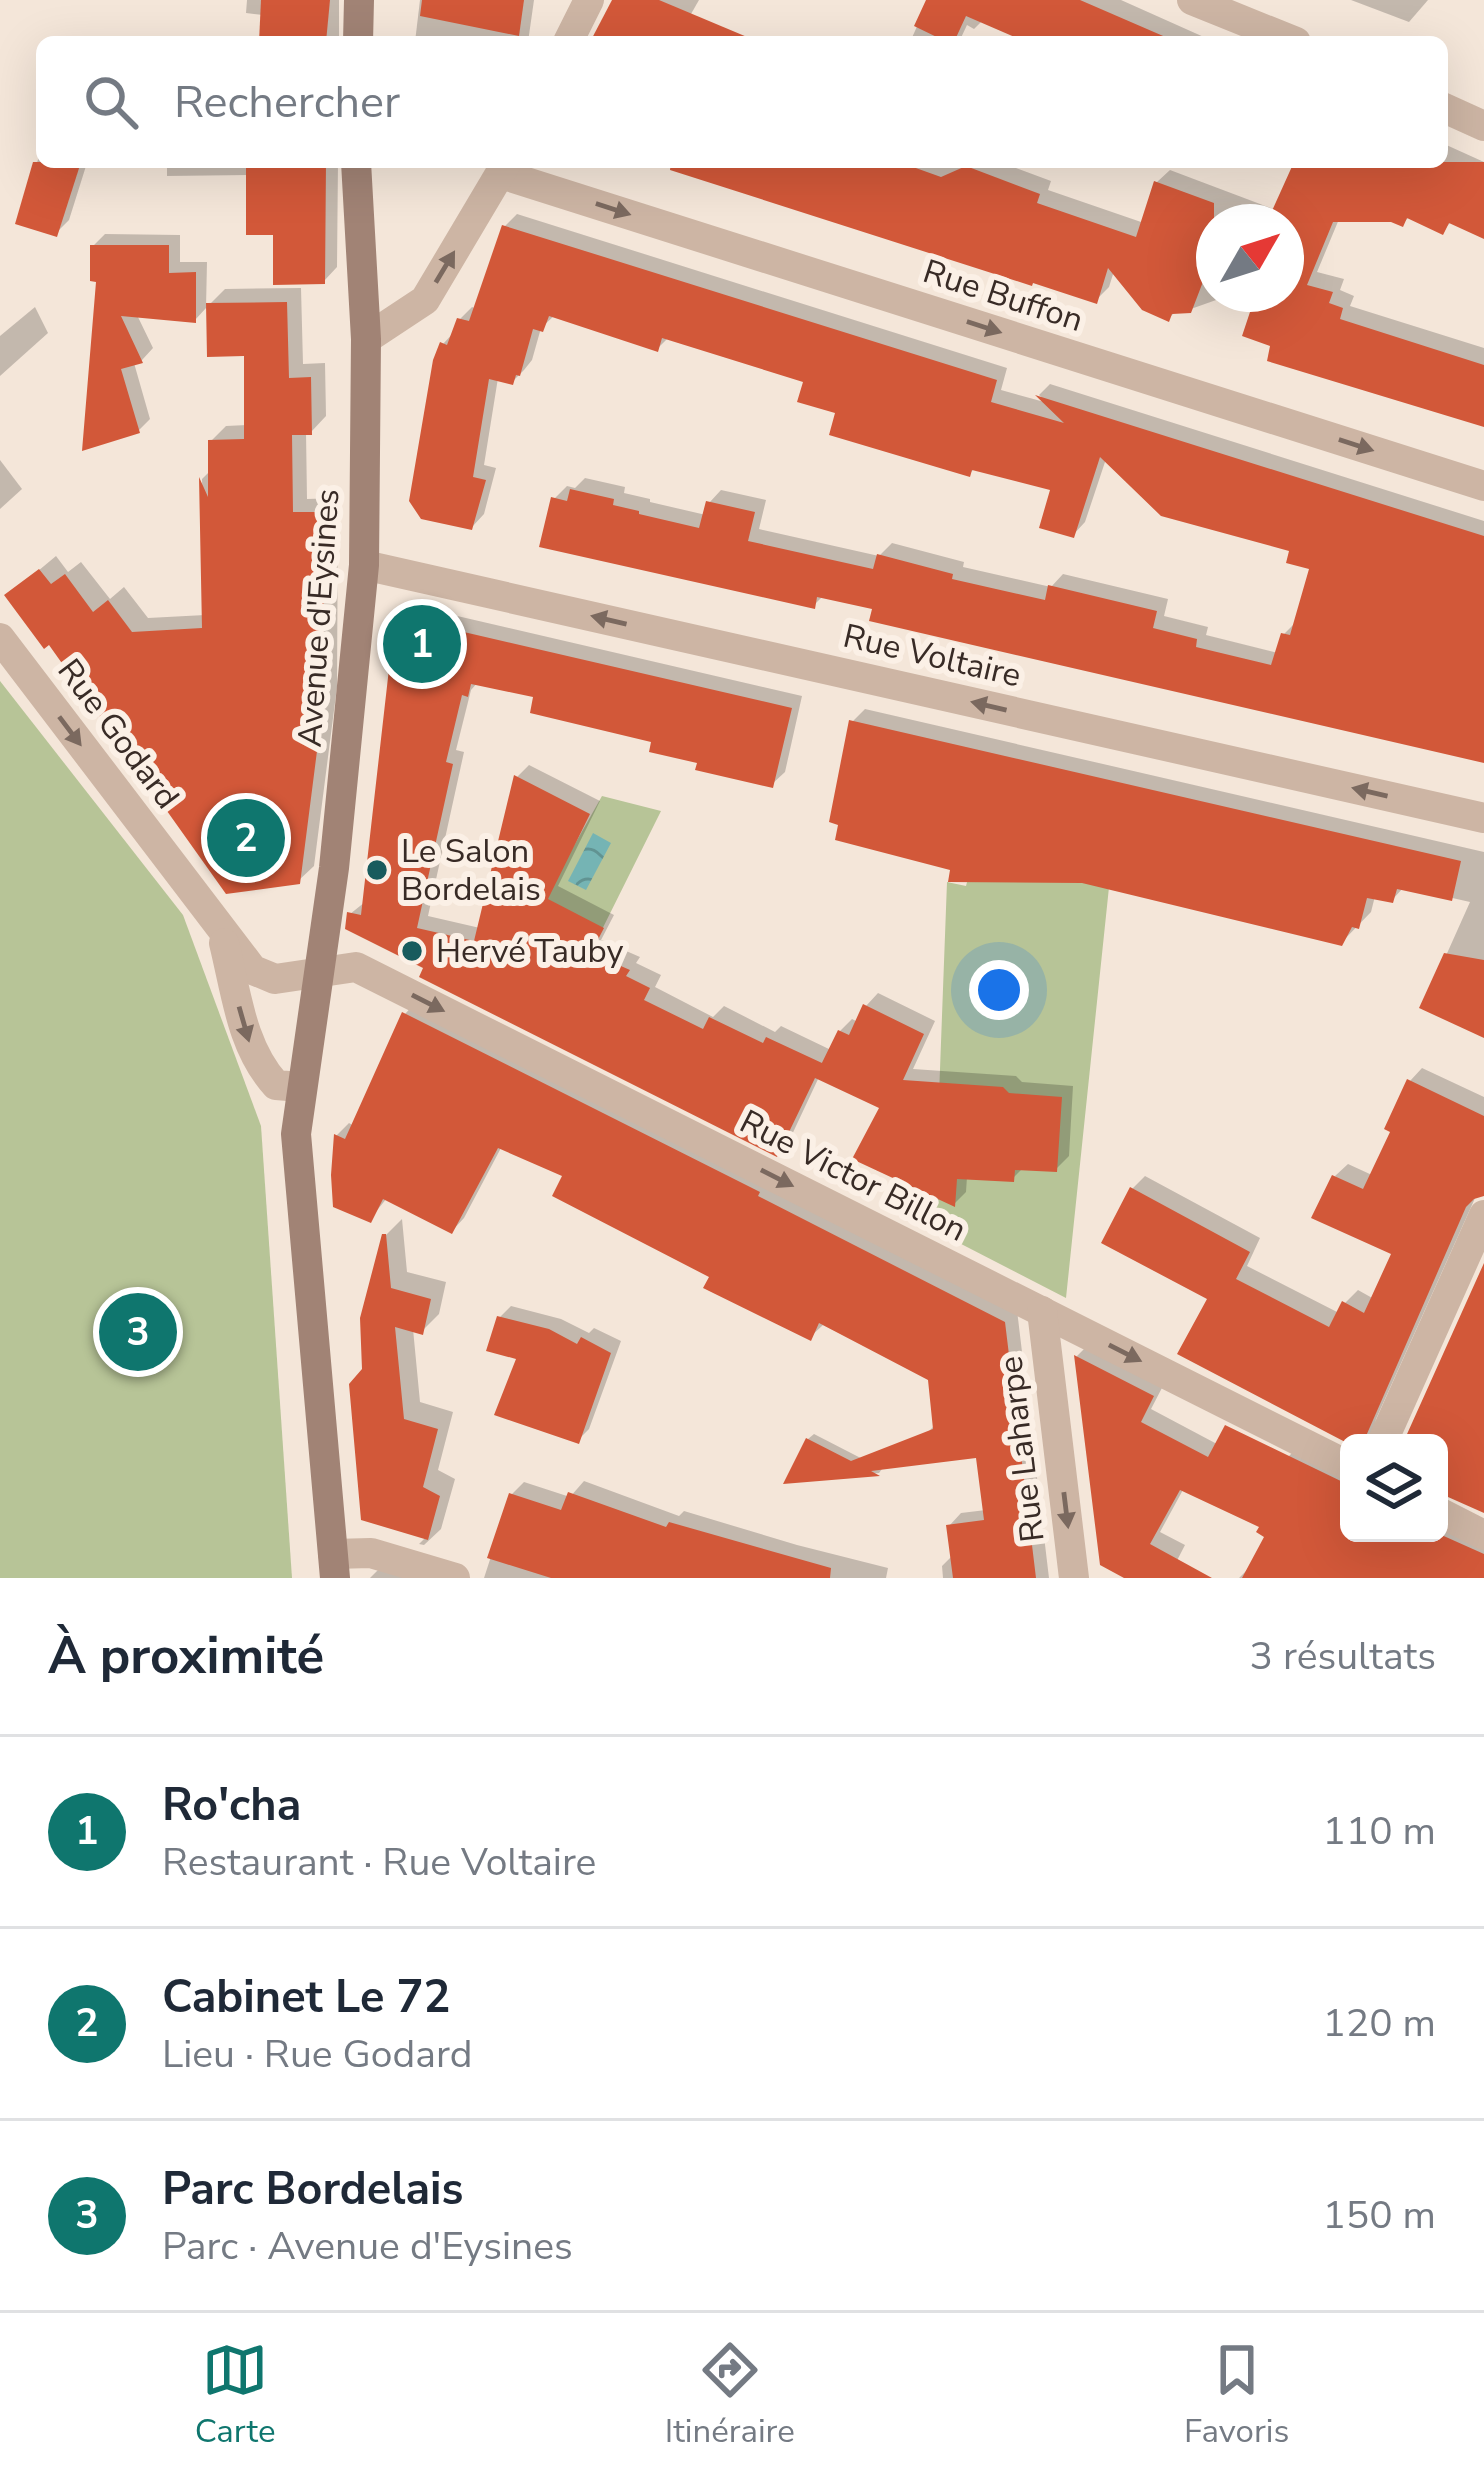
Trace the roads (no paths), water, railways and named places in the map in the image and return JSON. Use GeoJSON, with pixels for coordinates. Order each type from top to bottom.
{"type":"FeatureCollection","features":[{"type":"Feature","properties":{"kind":"street"},"geometry":{"type":"LineString","coordinates":[[358,0],[358,36]]}},
{"type":"Feature","properties":{"kind":"street"},"geometry":{"type":"LineString","coordinates":[[571,36],[589,0]]}},
{"type":"Feature","properties":{"kind":"street"},"geometry":{"type":"LineString","coordinates":[[1192,0],[1281,36]]}},
{"type":"Feature","properties":{"kind":"street"},"geometry":{"type":"LineString","coordinates":[[1448,110],[1484,126]]}},
{"type":"Feature","properties":{"kind":"street","name":"Avenue d'Eysines"},"geometry":{"type":"LineString","coordinates":[[334,1566],[296,1133],[334,868],[364,565],[366,339],[356,168]]}},
{"type":"Feature","properties":{"kind":"street"},"geometry":{"type":"LineString","coordinates":[[366,339],[425,300],[504,168]]}},
{"type":"Feature","properties":{"kind":"street","name":"Rue Buffon"},"geometry":{"type":"LineString","coordinates":[[504,168],[1484,486]]}},
{"type":"Feature","properties":{"kind":"street","name":"Rue Voltaire"},"geometry":{"type":"LineString","coordinates":[[364,565],[1484,818]]}},
{"type":"Feature","properties":{"kind":"street","name":"Rue Godard"},"geometry":{"type":"LineString","coordinates":[[0,638],[253,970],[275,979],[320,973]]}},
{"type":"Feature","properties":{"kind":"street"},"geometry":{"type":"LineString","coordinates":[[221,931],[247,1036],[261,1069],[276,1085],[301,1087]]}},
{"type":"Feature","properties":{"kind":"street","name":"Rue Victor Billon"},"geometry":{"type":"LineString","coordinates":[[320,973],[356,967],[1340,1461]]}},
{"type":"Feature","properties":{"kind":"street"},"geometry":{"type":"LineString","coordinates":[[1386,1434],[1484,1215]]}},
{"type":"Feature","properties":{"kind":"street","name":"Rue Laharpe"},"geometry":{"type":"LineString","coordinates":[[1042,1311],[1074,1578]]}},
{"type":"Feature","properties":{"kind":"street"},"geometry":{"type":"LineString","coordinates":[[1448,1517],[1484,1535]]}},
{"type":"Feature","properties":{"kind":"street"},"geometry":{"type":"LineString","coordinates":[[334,1566],[371,1552],[455,1578]]}},
{"type":"Feature","properties":{"kind":"water"},"geometry":{"type":"Polygon","coordinates":[[[593,833],[611,843],[586,890],[568,881],[593,833]]]}},
{"type":"Feature","properties":{"kind":"place","name":"Ro'cha"},"geometry":{"type":"Point","coordinates":[422,644]}},
{"type":"Feature","properties":{"kind":"place","name":"Cabinet Le 72"},"geometry":{"type":"Point","coordinates":[246,838]}},
{"type":"Feature","properties":{"kind":"place","name":"Le Salon Bordelais"},"geometry":{"type":"Point","coordinates":[377,870]}},
{"type":"Feature","properties":{"kind":"place","name":"Hervé Tauby"},"geometry":{"type":"Point","coordinates":[412,951]}},
{"type":"Feature","properties":{"kind":"place","name":"Parc Bordelais"},"geometry":{"type":"Point","coordinates":[138,1332]}}]}
